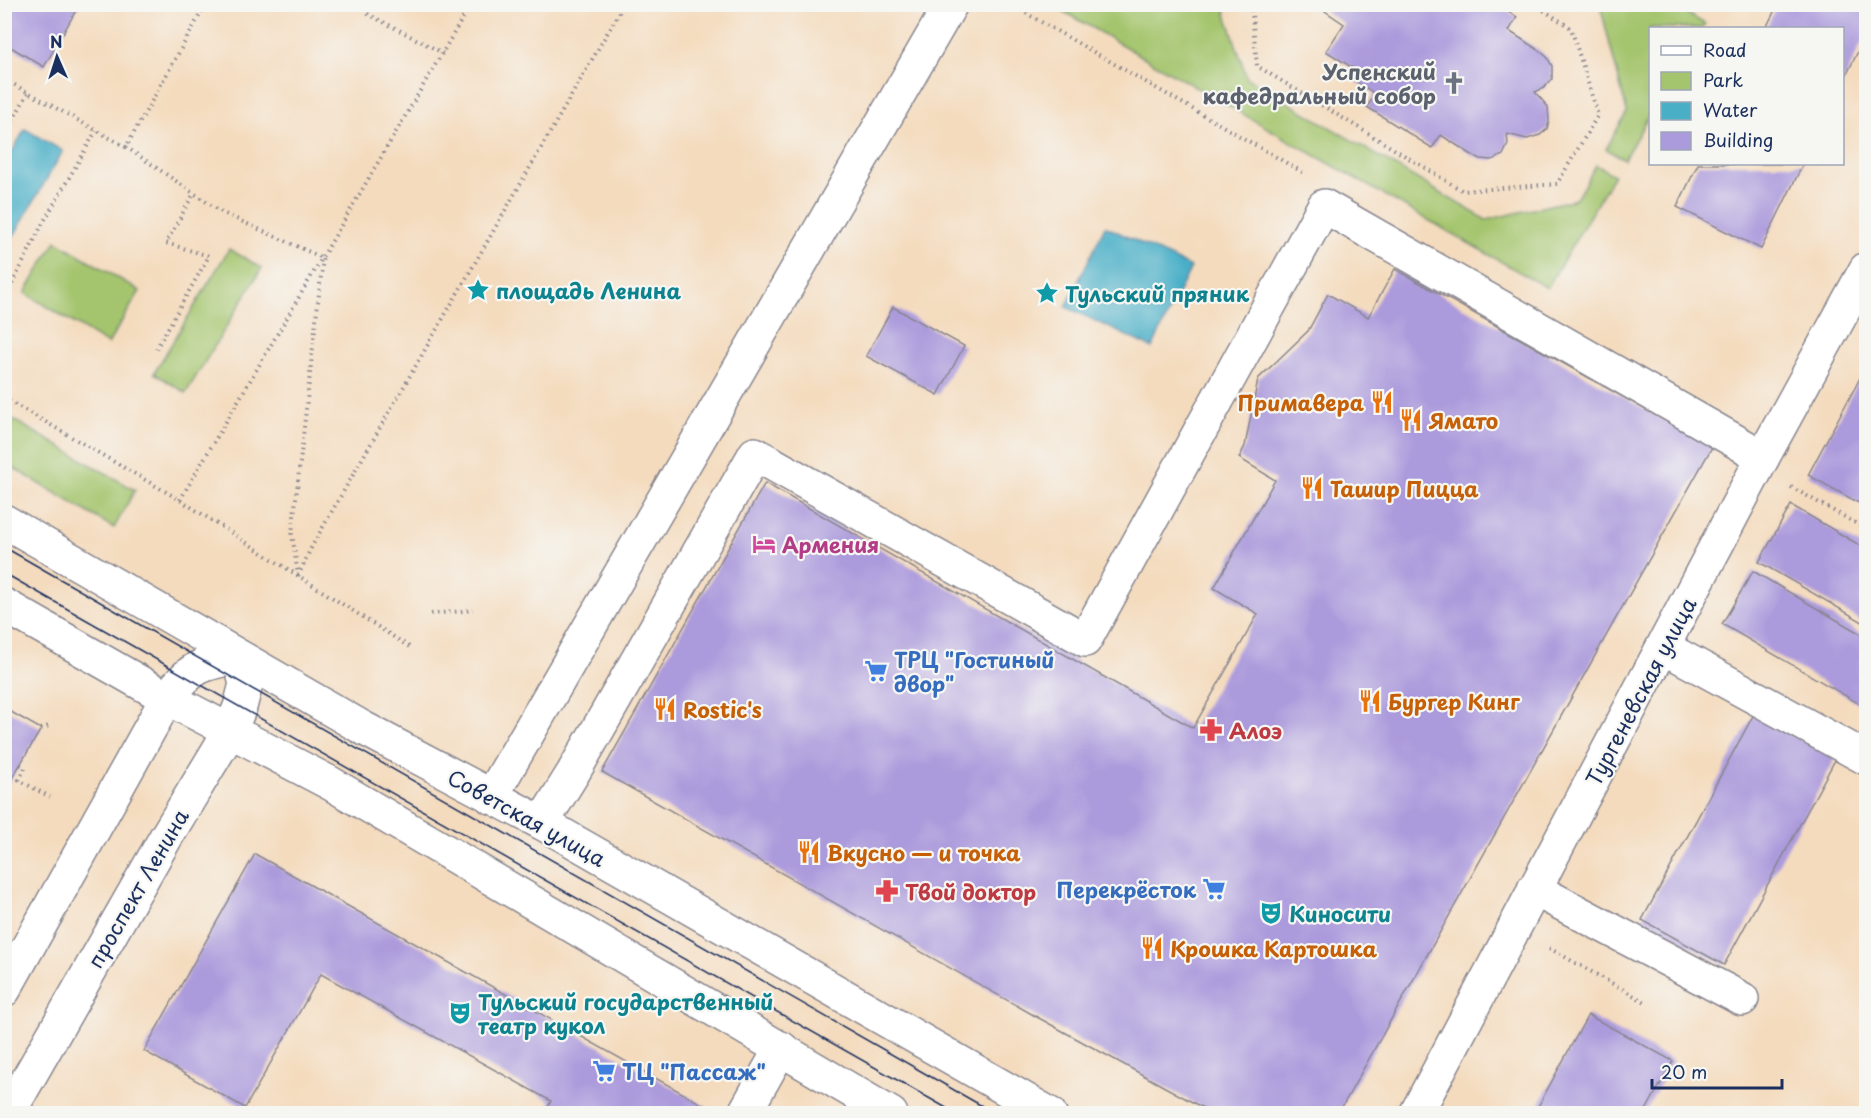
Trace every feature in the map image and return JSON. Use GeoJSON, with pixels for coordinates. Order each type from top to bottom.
{"type":"FeatureCollection","features":[{"type":"Feature","properties":{"kind":"main road"},"geometry":{"type":"LineString","coordinates":[[491,797],[951,4]]}},
{"type":"Feature","properties":{"kind":"main road"},"geometry":{"type":"LineString","coordinates":[[542,823],[573,773],[755,454],[1085,640],[1324,206],[1630,391],[1763,457]]}},
{"type":"Feature","properties":{"kind":"main road","name":"Тургеневская улица"},"geometry":{"type":"LineString","coordinates":[[1416,1113],[1763,457],[1866,269]]}},
{"type":"Feature","properties":{"kind":"main road","name":"Советская улица"},"geometry":{"type":"LineString","coordinates":[[4,521],[363,728],[542,823],[1050,1113]]}},
{"type":"Feature","properties":{"kind":"main road"},"geometry":{"type":"LineString","coordinates":[[4,605],[167,698],[330,783],[891,1113]]}},
{"type":"Feature","properties":{"kind":"main road"},"geometry":{"type":"LineString","coordinates":[[1663,647],[1866,758]]}},
{"type":"Feature","properties":{"kind":"main road"},"geometry":{"type":"LineString","coordinates":[[4,990],[167,698],[185,676],[207,662],[239,657]]}},
{"type":"Feature","properties":{"kind":"main road","name":"проспект Ленина"},"geometry":{"type":"LineString","coordinates":[[8,1113],[166,837],[230,731],[246,684],[239,657]]}},
{"type":"Feature","properties":{"kind":"main road"},"geometry":{"type":"LineString","coordinates":[[1534,889],[1742,999]]}},
{"type":"Feature","properties":{"kind":"main road"},"geometry":{"type":"LineString","coordinates":[[744,1113],[782,1048]]}},
{"type":"Feature","properties":{"kind":"path"},"geometry":{"type":"LineString","coordinates":[[126,147],[206,4]]}},
{"type":"Feature","properties":{"kind":"path"},"geometry":{"type":"LineString","coordinates":[[371,4],[366,13],[443,52]]}},
{"type":"Feature","properties":{"kind":"path"},"geometry":{"type":"LineString","coordinates":[[180,500],[471,4]]}},
{"type":"Feature","properties":{"kind":"path"},"geometry":{"type":"LineString","coordinates":[[298,576],[312,546],[624,4]]}},
{"type":"Feature","properties":{"kind":"path"},"geometry":{"type":"LineString","coordinates":[[1251,4],[1257,66],[1462,191],[1557,184],[1598,115],[1571,28],[1534,4]]}},
{"type":"Feature","properties":{"kind":"path"},"geometry":{"type":"LineString","coordinates":[[4,80],[126,147],[224,213],[323,258]]}},
{"type":"Feature","properties":{"kind":"path"},"geometry":{"type":"LineString","coordinates":[[4,136],[28,93]]}},
{"type":"Feature","properties":{"kind":"path"},"geometry":{"type":"LineString","coordinates":[[4,300],[96,131]]}},
{"type":"Feature","properties":{"kind":"path"},"geometry":{"type":"LineString","coordinates":[[156,349],[209,256],[166,243],[194,193]]}},
{"type":"Feature","properties":{"kind":"path"},"geometry":{"type":"LineString","coordinates":[[298,576],[292,534],[323,258]]}},
{"type":"Feature","properties":{"kind":"path"},"geometry":{"type":"LineString","coordinates":[[4,398],[180,500],[411,648]]}},
{"type":"Feature","properties":{"kind":"path"},"geometry":{"type":"LineString","coordinates":[[1785,484],[1866,529]]}},
{"type":"Feature","properties":{"kind":"path"},"geometry":{"type":"LineString","coordinates":[[431,614],[473,610]]}},
{"type":"Feature","properties":{"kind":"path"},"geometry":{"type":"LineString","coordinates":[[41,729],[51,725]]}},
{"type":"Feature","properties":{"kind":"path"},"geometry":{"type":"LineString","coordinates":[[20,765],[25,768],[19,780],[50,797]]}},
{"type":"Feature","properties":{"kind":"path"},"geometry":{"type":"LineString","coordinates":[[1540,944],[1647,1003]]}},
{"type":"Feature","properties":{"kind":"green space"},"geometry":{"type":"Polygon","coordinates":[[[1052,5],[1223,5],[1247,78],[1486,220],[1576,199],[1596,165],[1614,175],[1547,288],[1052,5]]]}},
{"type":"Feature","properties":{"kind":"green space"},"geometry":{"type":"Polygon","coordinates":[[[1600,5],[1672,5],[1705,24],[1703,27],[1649,27],[1649,116],[1624,159],[1606,149],[1627,112],[1600,5]]]}},
{"type":"Feature","properties":{"kind":"green space"},"geometry":{"type":"Polygon","coordinates":[[[56,241],[140,291],[108,344],[25,293],[56,241]]]}},
{"type":"Feature","properties":{"kind":"green space"},"geometry":{"type":"Polygon","coordinates":[[[229,249],[262,268],[186,393],[154,373],[229,249]]]}},
{"type":"Feature","properties":{"kind":"green space"},"geometry":{"type":"Polygon","coordinates":[[[5,415],[135,490],[114,528],[5,463],[5,415]]]}},
{"type":"Feature","properties":{"kind":"water"},"geometry":{"type":"Polygon","coordinates":[[[25,129],[63,151],[5,251],[5,164],[25,129]]]}},
{"type":"Feature","properties":{"kind":"water"},"geometry":{"type":"Polygon","coordinates":[[[1105,226],[1191,267],[1152,348],[1066,307],[1105,226]]]}},
{"type":"Feature","properties":{"kind":"building","name":"Успенский кафедральный собор"},"geometry":{"type":"Polygon","coordinates":[[[1329,4],[1497,4],[1517,17],[1509,31],[1540,51],[1552,66],[1552,79],[1544,88],[1535,92],[1548,107],[1547,129],[1540,135],[1527,139],[1507,134],[1508,144],[1503,155],[1492,160],[1472,155],[1441,135],[1432,148],[1367,107],[1375,94],[1348,76],[1353,68],[1326,51],[1344,24],[1325,11],[1329,4]]]}},
{"type":"Feature","properties":{"kind":"building"},"geometry":{"type":"Polygon","coordinates":[[[1778,4],[1866,4],[1866,35],[1844,80],[1844,27],[1766,27],[1778,4]]]}},
{"type":"Feature","properties":{"kind":"building"},"geometry":{"type":"Polygon","coordinates":[[[4,5],[79,5],[44,67],[4,43],[4,5]]]}},
{"type":"Feature","properties":{"kind":"building"},"geometry":{"type":"Polygon","coordinates":[[[1698,165],[1803,165],[1761,249],[1677,207],[1698,165]]]}},
{"type":"Feature","properties":{"kind":"building","name":"ТРЦ \"Гостиный двор\""},"geometry":{"type":"Polygon","coordinates":[[[1395,269],[1712,447],[1338,1114],[1214,1114],[602,772],[765,483],[1193,728],[1258,614],[1214,588],[1275,480],[1239,458],[1245,446],[1258,379],[1308,331],[1328,294],[1368,317],[1395,269]]]}},
{"type":"Feature","properties":{"kind":"building"},"geometry":{"type":"Polygon","coordinates":[[[893,307],[964,346],[938,395],[866,356],[893,307]]]}},
{"type":"Feature","properties":{"kind":"building"},"geometry":{"type":"Polygon","coordinates":[[[1866,367],[1866,507],[1808,475],[1866,367]]]}},
{"type":"Feature","properties":{"kind":"building"},"geometry":{"type":"Polygon","coordinates":[[[1791,505],[1866,549],[1866,624],[1759,562],[1791,505]]]}},
{"type":"Feature","properties":{"kind":"building"},"geometry":{"type":"Polygon","coordinates":[[[1753,571],[1866,637],[1866,701],[1863,706],[1722,624],[1753,571]]]}},
{"type":"Feature","properties":{"kind":"building"},"geometry":{"type":"Polygon","coordinates":[[[4,708],[41,729],[4,792],[4,708]]]}},
{"type":"Feature","properties":{"kind":"building"},"geometry":{"type":"Polygon","coordinates":[[[1754,714],[1836,758],[1724,965],[1642,920],[1754,714]]]}},
{"type":"Feature","properties":{"kind":"building"},"geometry":{"type":"Polygon","coordinates":[[[255,854],[709,1108],[705,1114],[544,1114],[551,1101],[321,974],[245,1108],[144,1051],[255,854]]]}},
{"type":"Feature","properties":{"kind":"building"},"geometry":{"type":"Polygon","coordinates":[[[1588,1015],[1673,1061],[1644,1114],[1534,1114],[1588,1015]]]}},
{"type":"Feature","properties":{"kind":"tram line"},"geometry":{"type":"LineString","coordinates":[[4,547],[996,1114]]}},
{"type":"Feature","properties":{"kind":"tram line"},"geometry":{"type":"LineString","coordinates":[[4,573],[957,1114]]}},
{"type":"Feature","properties":{"kind":"place","name":"Успенский кафедральный собор"},"geometry":{"type":"Point","coordinates":[1454,83]}},
{"type":"Feature","properties":{"kind":"place","name":"площадь Ленина"},"geometry":{"type":"Point","coordinates":[478,290]}},
{"type":"Feature","properties":{"kind":"place","name":"Тульский пряник"},"geometry":{"type":"Point","coordinates":[1047,293]}},
{"type":"Feature","properties":{"kind":"place","name":"Примавера"},"geometry":{"type":"Point","coordinates":[1382,402]}},
{"type":"Feature","properties":{"kind":"place","name":"Ямато"},"geometry":{"type":"Point","coordinates":[1411,420]}},
{"type":"Feature","properties":{"kind":"place","name":"Ташир Пицца"},"geometry":{"type":"Point","coordinates":[1312,488]}},
{"type":"Feature","properties":{"kind":"place","name":"Армения"},"geometry":{"type":"Point","coordinates":[764,544]}},
{"type":"Feature","properties":{"kind":"place","name":"ТРЦ \"Гостиный двор\""},"geometry":{"type":"Point","coordinates":[876,671]}},
{"type":"Feature","properties":{"kind":"place","name":"Бургер Кинг"},"geometry":{"type":"Point","coordinates":[1370,701]}},
{"type":"Feature","properties":{"kind":"place","name":"Rostic's"},"geometry":{"type":"Point","coordinates":[665,709]}},
{"type":"Feature","properties":{"kind":"place","name":"Алоэ"},"geometry":{"type":"Point","coordinates":[1211,730]}},
{"type":"Feature","properties":{"kind":"place","name":"Вкусно — и точка"},"geometry":{"type":"Point","coordinates":[809,852]}},
{"type":"Feature","properties":{"kind":"place","name":"Перекрёсток"},"geometry":{"type":"Point","coordinates":[1214,889]}},
{"type":"Feature","properties":{"kind":"place","name":"Твой доктор"},"geometry":{"type":"Point","coordinates":[887,891]}},
{"type":"Feature","properties":{"kind":"place","name":"Киносити"},"geometry":{"type":"Point","coordinates":[1271,913]}},
{"type":"Feature","properties":{"kind":"place","name":"Крошка Картошка"},"geometry":{"type":"Point","coordinates":[1152,948]}},
{"type":"Feature","properties":{"kind":"place","name":"Тульский государственный театр кукол"},"geometry":{"type":"Point","coordinates":[460,1013]}},
{"type":"Feature","properties":{"kind":"place","name":"ТЦ \"Пассаж\""},"geometry":{"type":"Point","coordinates":[604,1071]}}]}
